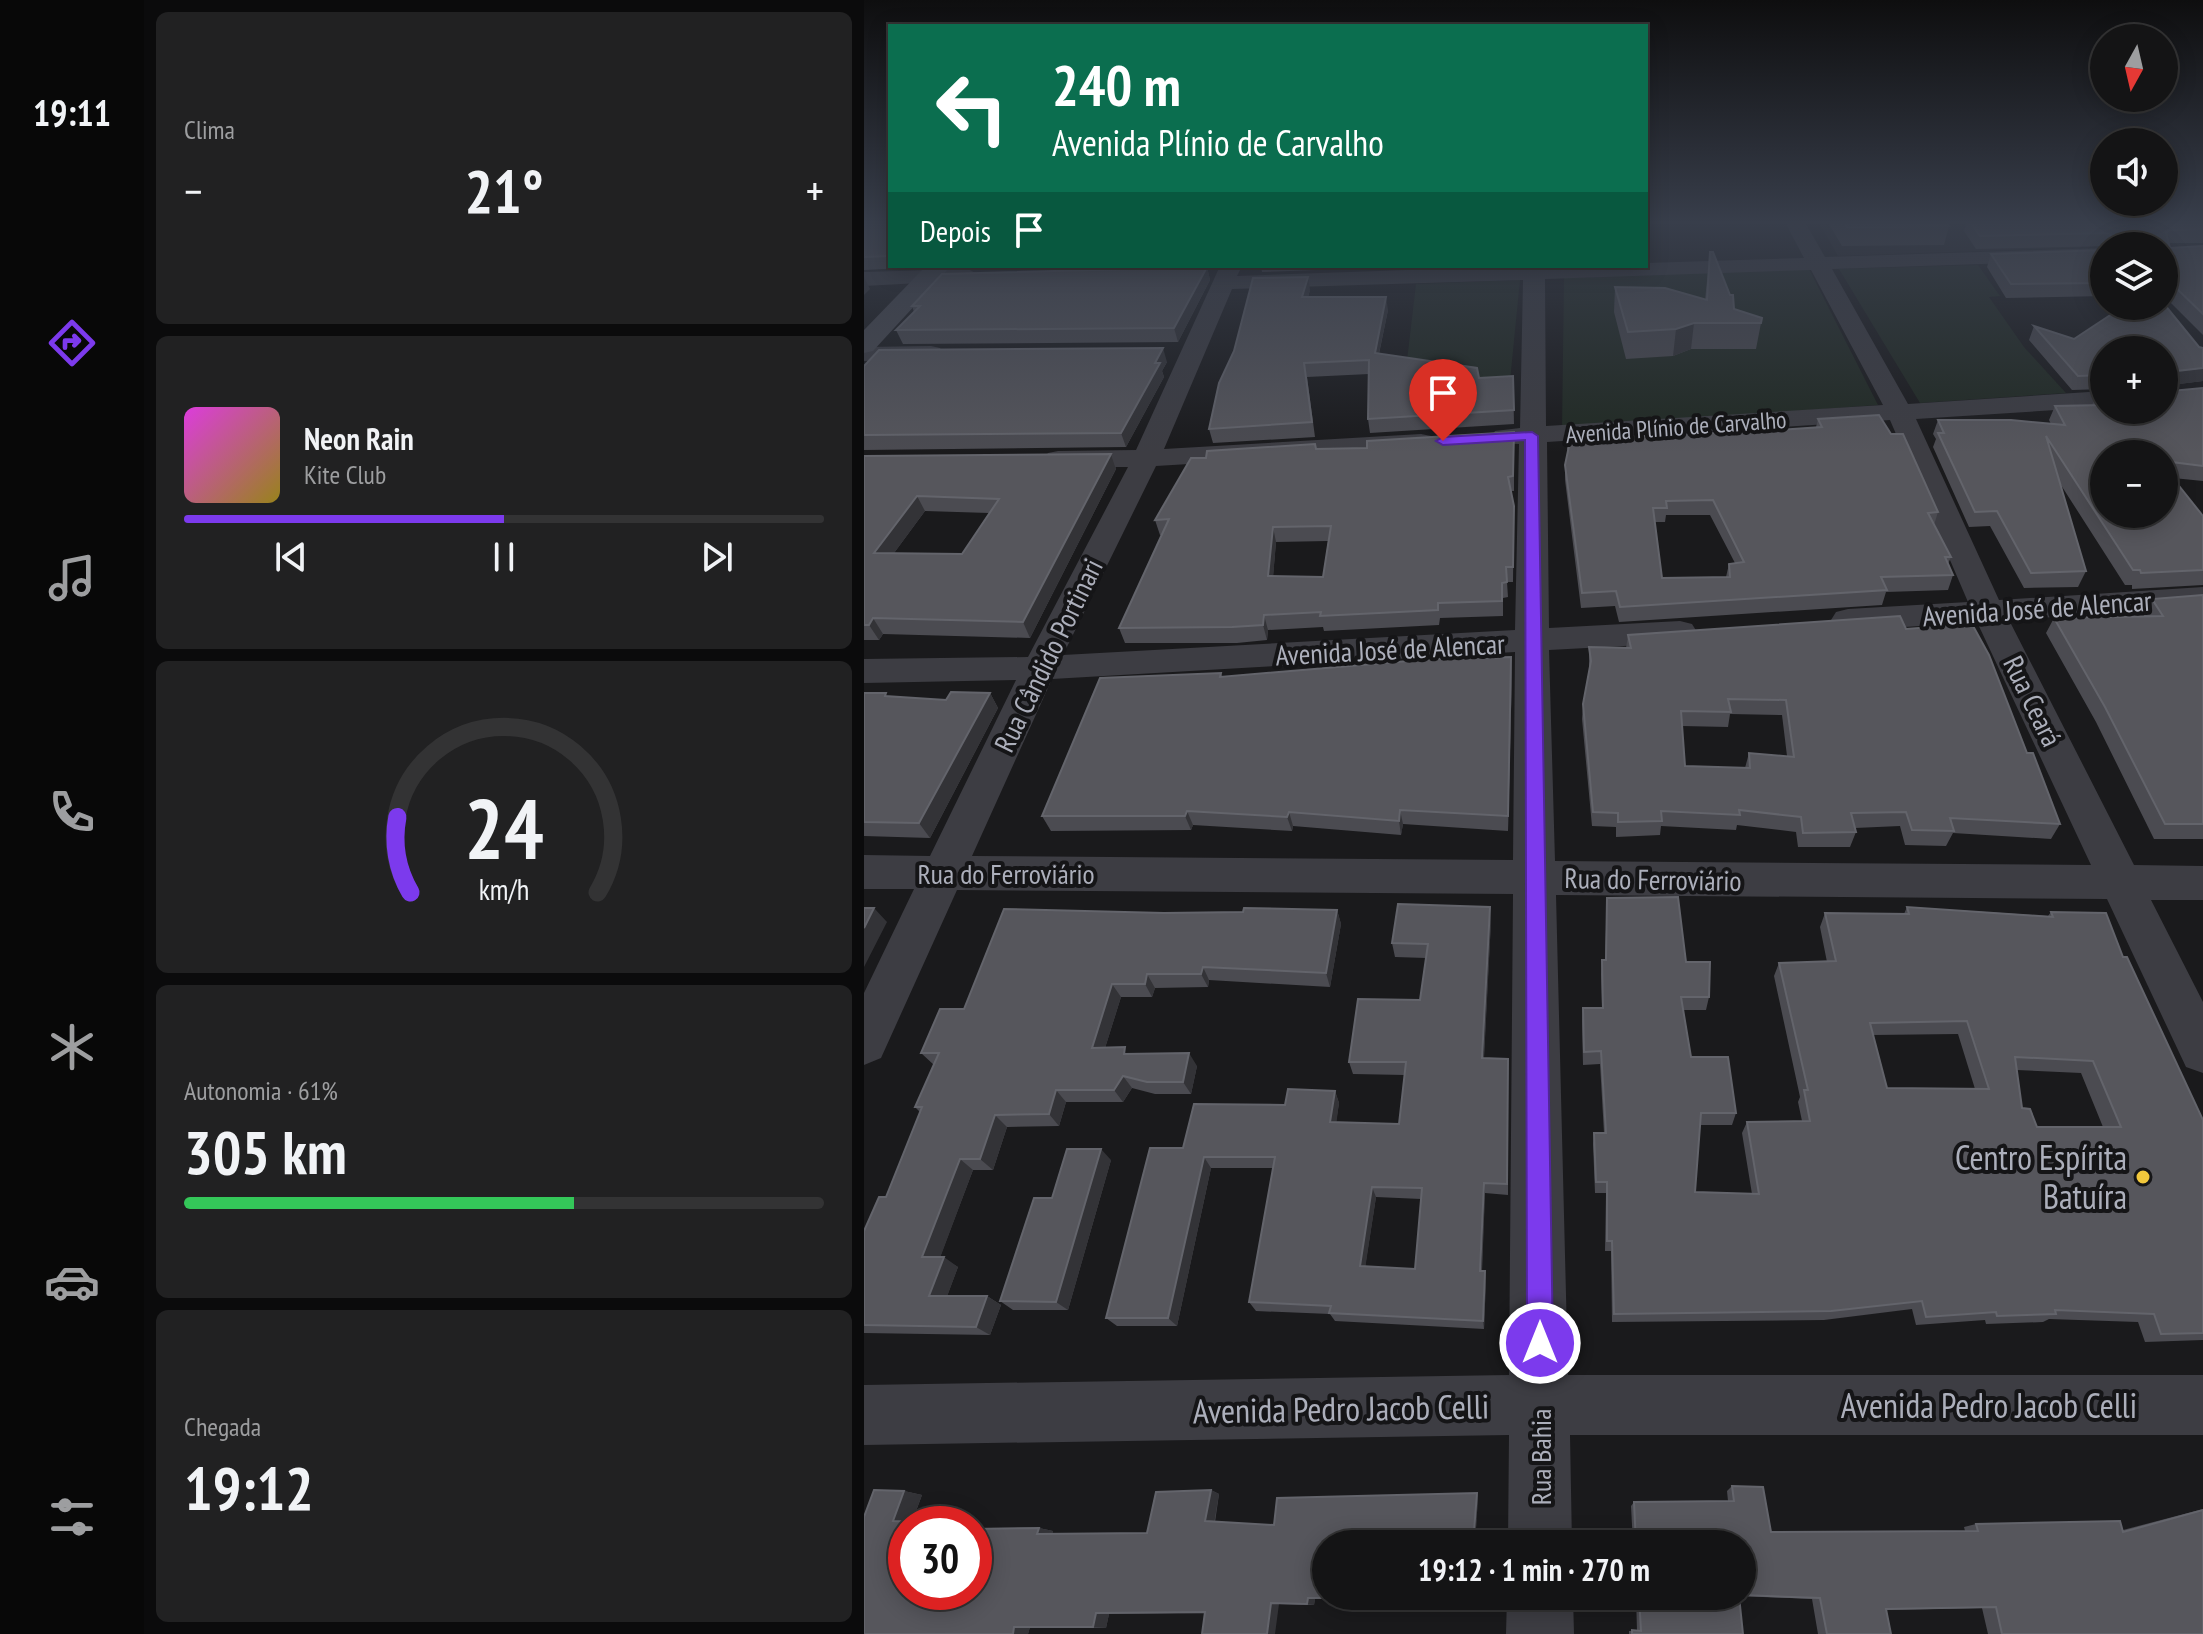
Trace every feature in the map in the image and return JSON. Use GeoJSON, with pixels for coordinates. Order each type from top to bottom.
{"type":"FeatureCollection","features":[{"type":"Feature","properties":{"kind":"main road"},"geometry":{"type":"LineString","coordinates":[[864,345],[897,300]]}},
{"type":"Feature","properties":{"kind":"street","name":"Rua Cândido Portinari"},"geometry":{"type":"LineString","coordinates":[[864,1043],[1039,668],[1146,458],[1178,360],[1210,300]]}},
{"type":"Feature","properties":{"kind":"street","name":"Rua Bahia"},"geometry":{"type":"LineString","coordinates":[[1534,300],[1532,641],[1537,878],[1540,1530]]}},
{"type":"Feature","properties":{"kind":"street","name":"Rua Ceará"},"geometry":{"type":"LineString","coordinates":[[1839,300],[1900,413],[1988,611],[2203,1051]]}},
{"type":"Feature","properties":{"kind":"street"},"geometry":{"type":"LineString","coordinates":[[864,354],[951,362],[864,371]]}},
{"type":"Feature","properties":{"kind":"street","name":"Avenida Plínio de Carvalho"},"geometry":{"type":"LineString","coordinates":[[1485,438],[2090,400]]}},
{"type":"Feature","properties":{"kind":"street"},"geometry":{"type":"LineString","coordinates":[[1036,459],[1146,458],[1454,440]]}},
{"type":"Feature","properties":{"kind":"street","name":"Avenida José de Alencar"},"geometry":{"type":"LineString","coordinates":[[1815,623],[2203,597]]}},
{"type":"Feature","properties":{"kind":"street","name":"Avenida José de Alencar"},"geometry":{"type":"LineString","coordinates":[[864,671],[1039,668],[1705,630]]}},
{"type":"Feature","properties":{"kind":"street","name":"Rua do Ferroviário"},"geometry":{"type":"LineString","coordinates":[[864,872],[2203,883]]}},
{"type":"Feature","properties":{"kind":"street","name":"Avenida Pedro Jacob Celli"},"geometry":{"type":"LineString","coordinates":[[864,1415],[1540,1405],[2203,1405]]}},
{"type":"Feature","properties":{"kind":"street"},"geometry":{"type":"LineString","coordinates":[[1540,1610],[1540,1634]]}},
{"type":"Feature","properties":{"kind":"shaded area"},"geometry":{"type":"Polygon","coordinates":[[[1414,300],[1518,300],[1510,381],[1406,369],[1414,300]]]}},
{"type":"Feature","properties":{"kind":"shaded area"},"geometry":{"type":"Polygon","coordinates":[[[1564,300],[1825,300],[1878,405],[1562,428],[1564,300]]]}},
{"type":"Feature","properties":{"kind":"shaded area"},"geometry":{"type":"Polygon","coordinates":[[[1858,300],[1991,300],[2024,347],[2066,393],[1920,403],[1858,300]]]}},
{"type":"Feature","properties":{"kind":"building"},"geometry":{"type":"Polygon","coordinates":[[[917,300],[1189,300],[1174,328],[896,330],[920,306],[912,306],[917,300]]]}},
{"type":"Feature","properties":{"kind":"building"},"geometry":{"type":"Polygon","coordinates":[[[1247,300],[1385,300],[1375,353],[1477,368],[1479,378],[1513,376],[1514,410],[1368,419],[1369,360],[1304,363],[1312,422],[1209,429],[1219,383],[1234,351],[1247,300]]]}},
{"type":"Feature","properties":{"kind":"building"},"geometry":{"type":"Polygon","coordinates":[[[1619,300],[1733,300],[1734,309],[1762,318],[1761,323],[1694,323],[1676,329],[1628,332],[1619,300]]]}},
{"type":"Feature","properties":{"kind":"building"},"geometry":{"type":"Polygon","coordinates":[[[2189,300],[2203,300],[2203,314],[2189,300]]]}},
{"type":"Feature","properties":{"kind":"building"},"geometry":{"type":"Polygon","coordinates":[[[2103,320],[2177,320],[2203,348],[2203,368],[2178,371],[2178,336],[2090,336],[2090,376],[2078,376],[2034,326],[2074,339],[2103,320]]]}},
{"type":"Feature","properties":{"kind":"building"},"geometry":{"type":"Polygon","coordinates":[[[1163,348],[1155,363],[1160,363],[1121,433],[864,435],[864,366],[879,350],[1163,348]]]}},
{"type":"Feature","properties":{"kind":"building"},"geometry":{"type":"Polygon","coordinates":[[[2203,388],[2203,466],[2178,463],[2178,440],[2090,440],[2090,504],[2046,436],[2086,571],[2031,573],[1997,511],[1975,512],[1938,433],[1944,433],[1938,420],[2011,420],[2065,425],[2055,406],[2090,405],[2090,424],[2178,424],[2178,390],[2203,388]]]}},
{"type":"Feature","properties":{"kind":"building"},"geometry":{"type":"Polygon","coordinates":[[[1879,415],[1891,434],[1903,434],[1938,512],[1928,513],[1951,557],[1945,557],[1953,575],[1881,577],[1887,590],[1620,607],[1616,591],[1582,593],[1565,465],[1569,446],[1567,433],[1608,432],[1610,437],[1764,431],[1822,427],[1818,419],[1879,415]],[[1713,500],[1666,501],[1667,508],[1653,508],[1662,578],[1730,577],[1729,564],[1744,562],[1713,500]]]}},
{"type":"Feature","properties":{"kind":"building"},"geometry":{"type":"Polygon","coordinates":[[[1514,432],[1513,476],[1508,477],[1514,506],[1513,567],[1506,567],[1507,582],[1502,583],[1502,601],[1438,603],[1438,610],[1320,616],[1321,612],[1264,615],[1263,625],[1119,628],[1169,519],[1155,520],[1191,458],[1206,458],[1207,451],[1315,444],[1316,449],[1367,448],[1367,441],[1514,432]],[[1331,526],[1273,527],[1268,576],[1323,577],[1331,526]]]}},
{"type":"Feature","properties":{"kind":"building"},"geometry":{"type":"Polygon","coordinates":[[[1111,454],[1023,622],[873,618],[869,625],[864,625],[864,456],[1111,454]],[[917,496],[874,553],[962,554],[999,499],[917,496]]]}},
{"type":"Feature","properties":{"kind":"building"},"geometry":{"type":"Polygon","coordinates":[[[2178,485],[2203,516],[2203,570],[2141,573],[2140,570],[2133,570],[2106,528],[2178,528],[2178,485]]]}},
{"type":"Feature","properties":{"kind":"building"},"geometry":{"type":"Polygon","coordinates":[[[2203,595],[2203,824],[2165,824],[2105,707],[2054,618],[2163,616],[2152,599],[2203,595]]]}},
{"type":"Feature","properties":{"kind":"building"},"geometry":{"type":"Polygon","coordinates":[[[1900,616],[1906,629],[1972,624],[1989,655],[2027,753],[2033,753],[2060,824],[1950,818],[1954,831],[1912,830],[1906,812],[1851,813],[1856,832],[1803,833],[1801,817],[1739,810],[1740,815],[1661,811],[1662,821],[1618,822],[1618,813],[1593,812],[1583,704],[1591,661],[1589,647],[1631,648],[1628,635],[1900,616]],[[1728,699],[1731,712],[1681,711],[1685,766],[1750,768],[1749,753],[1794,757],[1786,700],[1728,699]]]}},
{"type":"Feature","properties":{"kind":"building"},"geometry":{"type":"Polygon","coordinates":[[[1511,657],[1508,816],[1400,810],[1399,821],[1289,812],[1287,817],[1187,811],[1185,816],[1042,816],[1100,678],[1221,673],[1220,677],[1432,659],[1511,657]]]}},
{"type":"Feature","properties":{"kind":"building"},"geometry":{"type":"Polygon","coordinates":[[[951,692],[990,693],[919,823],[864,822],[864,693],[946,700],[951,692]]]}},
{"type":"Feature","properties":{"kind":"building"},"geometry":{"type":"Polygon","coordinates":[[[1678,897],[1686,962],[1710,962],[1709,997],[1681,997],[1691,1057],[1728,1057],[1736,1113],[1701,1113],[1695,1192],[1759,1194],[1747,1122],[1810,1121],[1804,1090],[1808,1090],[1779,963],[1836,961],[1825,913],[1909,914],[1907,907],[2053,917],[2051,912],[2106,913],[2123,957],[2127,957],[2203,1120],[2203,1333],[2161,1334],[2154,1314],[2055,1310],[2056,1314],[1997,1316],[1996,1312],[1926,1317],[1922,1301],[1831,1311],[1614,1314],[1612,1241],[1607,1241],[1607,1182],[1596,1182],[1594,1133],[1606,1133],[1601,1051],[1584,1052],[1583,1008],[1603,1008],[1602,960],[1606,960],[1607,898],[1678,897]],[[1967,1021],[1870,1023],[1887,1088],[1989,1089],[1967,1021]],[[2015,1057],[2022,1108],[2030,1109],[2037,1127],[2121,1127],[2093,1061],[2015,1057]]]}},
{"type":"Feature","properties":{"kind":"building"},"geometry":{"type":"Polygon","coordinates":[[[1398,904],[1490,907],[1482,1058],[1508,1059],[1507,1184],[1484,1183],[1480,1271],[1485,1271],[1483,1321],[1329,1313],[1331,1306],[1249,1302],[1275,1157],[1204,1157],[1168,1318],[1106,1318],[1150,1148],[1183,1148],[1194,1104],[1285,1105],[1288,1089],[1335,1091],[1330,1122],[1399,1124],[1406,1062],[1349,1062],[1358,999],[1420,1000],[1428,944],[1392,943],[1398,904]],[[1372,1187],[1360,1266],[1415,1269],[1422,1188],[1372,1187]]]}},
{"type":"Feature","properties":{"kind":"building"},"geometry":{"type":"Polygon","coordinates":[[[864,908],[874,908],[864,928],[864,908]]]}},
{"type":"Feature","properties":{"kind":"building"},"geometry":{"type":"Polygon","coordinates":[[[1244,908],[1337,910],[1326,973],[1203,967],[1201,974],[1147,974],[1145,984],[1112,984],[1092,1048],[1125,1047],[1124,1054],[1189,1053],[1183,1082],[1147,1082],[1123,1076],[1114,1090],[1056,1090],[1049,1114],[995,1115],[980,1159],[960,1159],[922,1257],[944,1257],[929,1296],[987,1296],[976,1327],[864,1325],[864,1231],[879,1197],[886,1197],[922,1107],[915,1107],[939,1053],[921,1053],[940,1009],[964,1009],[1004,909],[1164,913],[1243,912],[1244,908]]]}},
{"type":"Feature","properties":{"kind":"building"},"geometry":{"type":"Polygon","coordinates":[[[1067,1149],[1101,1149],[1056,1302],[1000,1301],[1034,1198],[1052,1198],[1067,1149]]]}},
{"type":"Feature","properties":{"kind":"building"},"geometry":{"type":"Polygon","coordinates":[[[1732,1486],[1763,1487],[1771,1532],[1978,1531],[1976,1524],[2120,1521],[2123,1532],[2203,1510],[2203,1634],[2002,1634],[1996,1607],[1886,1609],[1891,1634],[1827,1634],[1820,1598],[1756,1596],[1756,1530],[1635,1530],[1634,1502],[1734,1501],[1732,1486]]]}},
{"type":"Feature","properties":{"kind":"building"},"geometry":{"type":"Polygon","coordinates":[[[874,1490],[904,1491],[898,1506],[888,1506],[888,1610],[992,1610],[992,1529],[1039,1528],[1037,1534],[1147,1533],[1156,1492],[1211,1490],[1205,1521],[1274,1525],[1277,1498],[1477,1493],[1474,1530],[1312,1530],[1312,1598],[1308,1598],[1307,1604],[1271,1603],[1267,1634],[1202,1634],[1205,1612],[1096,1613],[1093,1627],[1014,1627],[1013,1634],[864,1634],[864,1517],[874,1490]]]}},
{"type":"Feature","properties":{"kind":"building"},"geometry":{"type":"Polygon","coordinates":[[[1640,1610],[1740,1610],[1743,1634],[1632,1634],[1632,1630],[1641,1631],[1640,1610]]]}},
{"type":"Feature","properties":{"kind":"place","name":"Centro Espírita Batuíra"},"geometry":{"type":"Point","coordinates":[2143,1177]}},
{"type":"Feature","properties":{"kind":"route"},"geometry":{"type":"LineString","coordinates":[[1443,441],[1532,436],[1540,1343]]}}]}
